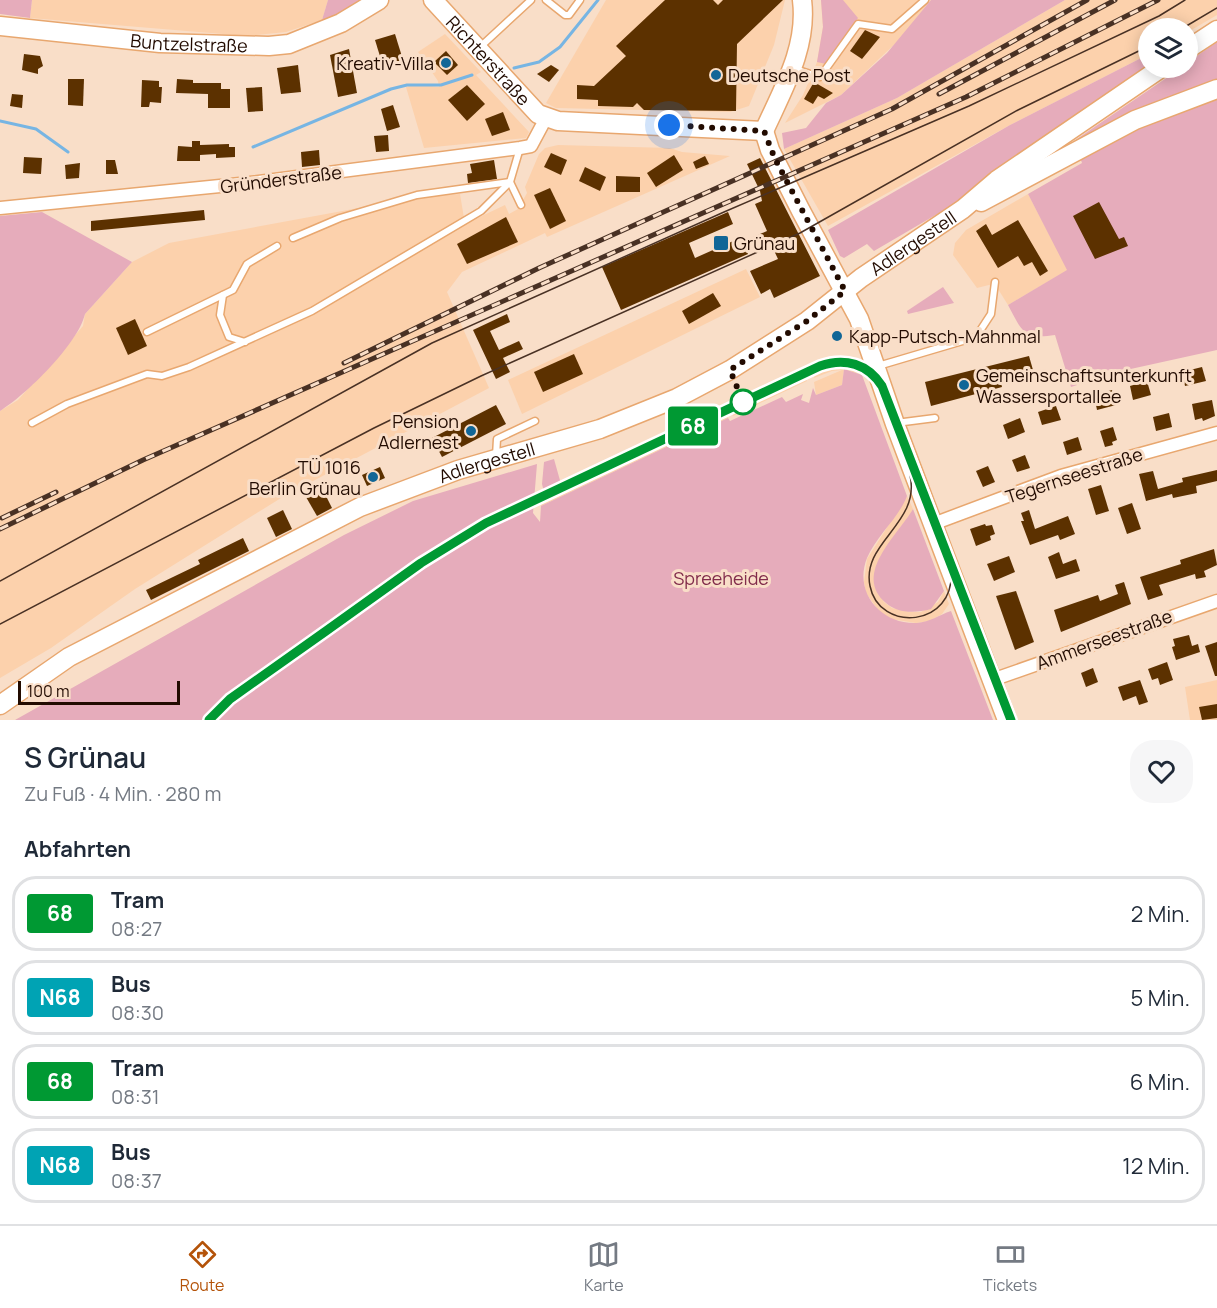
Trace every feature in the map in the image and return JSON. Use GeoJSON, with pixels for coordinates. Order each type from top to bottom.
{"type":"FeatureCollection","features":[{"type":"Feature","properties":{"kind":"main road","name":"Buntzelstraße"},"geometry":{"type":"LineString","coordinates":[[0,26],[160,43],[269,46],[289,44],[341,23],[375,3],[394,0]]}},
{"type":"Feature","properties":{"kind":"main road"},"geometry":{"type":"LineString","coordinates":[[417,0],[437,5]]}},
{"type":"Feature","properties":{"kind":"main road"},"geometry":{"type":"LineString","coordinates":[[802,0],[803,30],[792,67],[764,131],[775,159],[859,319],[895,424],[1007,720]]}},
{"type":"Feature","properties":{"kind":"main road","name":"Richterstraße"},"geometry":{"type":"LineString","coordinates":[[437,5],[538,114],[546,118],[558,121],[764,131]]}},
{"type":"Feature","properties":{"kind":"main road"},"geometry":{"type":"LineString","coordinates":[[1198,42],[1217,30]]}},
{"type":"Feature","properties":{"kind":"main road","name":"Adlergestell"},"geometry":{"type":"LineString","coordinates":[[0,705],[69,657],[360,507],[426,488],[496,459],[600,429],[677,398],[777,342],[845,291],[963,209],[997,180],[1146,78]]}},
{"type":"Feature","properties":{"kind":"main road","name":"Adlergestell"},"geometry":{"type":"LineString","coordinates":[[963,209],[1002,192],[1135,120],[1217,89]]}},
{"type":"Feature","properties":{"kind":"street"},"geometry":{"type":"LineString","coordinates":[[520,148],[531,146],[546,118]]}},
{"type":"Feature","properties":{"kind":"street","name":"Gründerstraße"},"geometry":{"type":"LineString","coordinates":[[0,208],[250,183],[520,148]]}},
{"type":"Feature","properties":{"kind":"street","name":"Tegernseestraße"},"geometry":{"type":"LineString","coordinates":[[933,524],[1061,476],[1217,433]]}},
{"type":"Feature","properties":{"kind":"street","name":"Ammerseestraße"},"geometry":{"type":"LineString","coordinates":[[992,680],[1217,601]]}},
{"type":"Feature","properties":{"kind":"lane"},"geometry":{"type":"LineString","coordinates":[[477,49],[531,0]]}},
{"type":"Feature","properties":{"kind":"lane"},"geometry":{"type":"LineString","coordinates":[[546,0],[565,15],[569,15],[580,0]]}},
{"type":"Feature","properties":{"kind":"lane"},"geometry":{"type":"LineString","coordinates":[[792,67],[820,77],[858,24],[892,29],[925,0]]}},
{"type":"Feature","properties":{"kind":"lane"},"geometry":{"type":"LineString","coordinates":[[32,423],[67,404],[147,374],[162,376],[189,367],[312,311],[481,211],[510,182],[520,148]]}},
{"type":"Feature","properties":{"kind":"lane"},"geometry":{"type":"LineString","coordinates":[[510,182],[521,205]]}},
{"type":"Feature","properties":{"kind":"lane"},"geometry":{"type":"LineString","coordinates":[[293,238],[340,218],[417,195],[510,182]]}},
{"type":"Feature","properties":{"kind":"lane"},"geometry":{"type":"LineString","coordinates":[[147,332],[233,290],[247,264],[277,246]]}},
{"type":"Feature","properties":{"kind":"lane"},"geometry":{"type":"LineString","coordinates":[[877,366],[976,337],[991,314],[995,282]]}},
{"type":"Feature","properties":{"kind":"lane"},"geometry":{"type":"LineString","coordinates":[[223,295],[220,315],[229,337],[245,342]]}},
{"type":"Feature","properties":{"kind":"lane"},"geometry":{"type":"LineString","coordinates":[[895,424],[935,418]]}},
{"type":"Feature","properties":{"kind":"lane"},"geometry":{"type":"LineString","coordinates":[[496,459],[497,439],[535,421]]}},
{"type":"Feature","properties":{"kind":"shaded area"},"geometry":{"type":"Polygon","coordinates":[[[32,0],[328,0],[322,20],[286,32],[247,36],[30,18],[32,0]]]}},
{"type":"Feature","properties":{"kind":"shaded area"},"geometry":{"type":"Polygon","coordinates":[[[606,0],[785,0],[774,45],[749,106],[730,112],[556,108],[546,103],[606,0]]]}},
{"type":"Feature","properties":{"kind":"shaded area"},"geometry":{"type":"Polygon","coordinates":[[[821,0],[931,0],[900,39],[841,95],[785,123],[803,95],[817,62],[823,27],[821,0]]]}},
{"type":"Feature","properties":{"kind":"shaded area"},"geometry":{"type":"Polygon","coordinates":[[[1065,0],[1217,0],[1217,15],[1198,26],[1198,18],[1138,18],[1138,60],[1010,125],[828,226],[784,149],[897,98],[1065,0]]]}},
{"type":"Feature","properties":{"kind":"shaded area"},"geometry":{"type":"Polygon","coordinates":[[[445,34],[481,72],[476,75],[529,132],[526,138],[424,148],[406,87],[416,84],[439,87],[438,81],[418,52],[445,34]]]}},
{"type":"Feature","properties":{"kind":"shaded area"},"geometry":{"type":"Polygon","coordinates":[[[558,145],[670,148],[682,152],[730,156],[547,237],[545,233],[462,272],[447,292],[489,388],[281,498],[135,589],[51,648],[0,678],[0,411],[18,400],[83,326],[85,314],[132,262],[169,243],[413,198],[460,194],[465,224],[505,205],[509,214],[518,209],[527,193],[525,187],[539,154],[545,148],[558,145]]]}},
{"type":"Feature","properties":{"kind":"shaded area"},"geometry":{"type":"Polygon","coordinates":[[[1028,194],[1068,270],[1008,305],[998,289],[989,285],[977,288],[953,255],[955,243],[966,230],[1028,194]]]}},
{"type":"Feature","properties":{"kind":"shaded area"},"geometry":{"type":"Polygon","coordinates":[[[746,269],[760,297],[522,414],[508,380],[746,269]]]}},
{"type":"Feature","properties":{"kind":"shaded area"},"geometry":{"type":"Polygon","coordinates":[[[839,359],[857,361],[862,375],[844,369],[842,385],[816,395],[814,382],[842,370],[814,378],[818,365],[839,359]]]}},
{"type":"Feature","properties":{"kind":"shaded area"},"geometry":{"type":"Polygon","coordinates":[[[802,373],[807,381],[733,416],[729,407],[802,373]]]}},
{"type":"Feature","properties":{"kind":"shaded area"},"geometry":{"type":"Polygon","coordinates":[[[723,406],[728,418],[541,506],[540,494],[723,406]]]}},
{"type":"Feature","properties":{"kind":"shaded area"},"geometry":{"type":"Polygon","coordinates":[[[907,496],[913,509],[874,584],[884,602],[892,608],[910,612],[921,612],[938,602],[944,591],[949,604],[942,614],[930,621],[916,623],[891,619],[880,613],[866,593],[864,582],[867,559],[907,496]]]}},
{"type":"Feature","properties":{"kind":"shaded area"},"geometry":{"type":"Polygon","coordinates":[[[1217,680],[1217,720],[1190,720],[1185,687],[1217,680]]]}},
{"type":"Feature","properties":{"kind":"green space"},"geometry":{"type":"Polygon","coordinates":[[[0,0],[32,0],[30,18],[0,14],[0,0]]]}},
{"type":"Feature","properties":{"kind":"green space"},"geometry":{"type":"Polygon","coordinates":[[[328,0],[363,0],[352,8],[322,20],[328,0]]]}},
{"type":"Feature","properties":{"kind":"green space"},"geometry":{"type":"Polygon","coordinates":[[[821,0],[843,0],[858,18],[826,64],[817,62],[823,27],[821,0]]]}},
{"type":"Feature","properties":{"kind":"green space"},"geometry":{"type":"Polygon","coordinates":[[[931,0],[1065,0],[897,98],[784,149],[782,133],[806,128],[826,103],[841,95],[887,53],[931,0]]]}},
{"type":"Feature","properties":{"kind":"green space"},"geometry":{"type":"Polygon","coordinates":[[[1217,42],[1217,350],[1117,372],[1071,387],[1055,335],[1036,336],[1025,332],[1008,305],[1067,270],[1028,194],[1082,163],[1074,141],[1166,78],[1198,78],[1198,55],[1217,42]]]}},
{"type":"Feature","properties":{"kind":"green space"},"geometry":{"type":"Polygon","coordinates":[[[1138,60],[1138,75],[951,206],[874,251],[867,244],[844,258],[840,256],[828,230],[1010,125],[1138,60]]]}},
{"type":"Feature","properties":{"kind":"green space"},"geometry":{"type":"Polygon","coordinates":[[[42,212],[132,262],[85,314],[72,340],[50,368],[0,411],[0,216],[42,212]]]}},
{"type":"Feature","properties":{"kind":"green space"},"geometry":{"type":"Polygon","coordinates":[[[943,287],[954,303],[908,314],[907,311],[943,287]]]}},
{"type":"Feature","properties":{"kind":"green space","name":"Spreeheide"},"geometry":{"type":"Polygon","coordinates":[[[844,369],[862,375],[907,496],[867,558],[864,583],[867,594],[882,613],[904,622],[922,622],[951,611],[993,720],[15,720],[344,535],[413,501],[537,464],[533,513],[540,522],[541,506],[728,418],[730,421],[782,397],[786,402],[803,394],[801,400],[809,403],[813,388],[816,395],[842,385],[844,369]]]}},
{"type":"Feature","properties":{"kind":"green space"},"geometry":{"type":"Polygon","coordinates":[[[554,459],[561,484],[544,492],[542,484],[544,462],[554,459]]]}},
{"type":"Feature","properties":{"kind":"green space"},"geometry":{"type":"Polygon","coordinates":[[[913,509],[944,591],[931,609],[907,612],[886,603],[877,592],[874,580],[881,555],[913,509]]]}},
{"type":"Feature","properties":{"kind":"building"},"geometry":{"type":"Polygon","coordinates":[[[665,0],[713,0],[718,5],[723,0],[783,0],[737,44],[736,111],[644,110],[637,103],[633,107],[598,106],[598,100],[577,99],[577,85],[594,86],[626,56],[616,46],[665,0]]]}},
{"type":"Feature","properties":{"kind":"building"},"geometry":{"type":"Polygon","coordinates":[[[865,30],[880,37],[862,59],[850,51],[865,30]]]}},
{"type":"Feature","properties":{"kind":"building"},"geometry":{"type":"Polygon","coordinates":[[[395,34],[403,60],[383,66],[375,40],[395,34]]]}},
{"type":"Feature","properties":{"kind":"building"},"geometry":{"type":"Polygon","coordinates":[[[349,49],[357,93],[338,97],[330,55],[349,49]]]}},
{"type":"Feature","properties":{"kind":"building","name":"Kreativ-Villa"},"geometry":{"type":"Polygon","coordinates":[[[446,51],[458,65],[447,75],[434,62],[446,51]]]}},
{"type":"Feature","properties":{"kind":"building"},"geometry":{"type":"Polygon","coordinates":[[[24,54],[40,56],[43,66],[38,69],[38,74],[22,70],[24,54]]]}},
{"type":"Feature","properties":{"kind":"building"},"geometry":{"type":"Polygon","coordinates":[[[298,65],[301,92],[281,94],[277,68],[298,65]]]}},
{"type":"Feature","properties":{"kind":"building"},"geometry":{"type":"Polygon","coordinates":[[[551,65],[559,70],[549,82],[537,74],[551,65]]]}},
{"type":"Feature","properties":{"kind":"building"},"geometry":{"type":"Polygon","coordinates":[[[68,79],[84,79],[83,106],[68,105],[68,79]]]}},
{"type":"Feature","properties":{"kind":"building"},"geometry":{"type":"Polygon","coordinates":[[[177,79],[193,80],[193,83],[221,83],[221,89],[230,89],[230,108],[208,108],[208,94],[176,93],[177,79]]]}},
{"type":"Feature","properties":{"kind":"building"},"geometry":{"type":"Polygon","coordinates":[[[142,80],[159,81],[159,87],[162,87],[161,103],[150,102],[149,107],[141,107],[142,80]]]}},
{"type":"Feature","properties":{"kind":"building"},"geometry":{"type":"Polygon","coordinates":[[[814,82],[833,93],[824,99],[818,96],[813,104],[804,99],[814,82]]]}},
{"type":"Feature","properties":{"kind":"building"},"geometry":{"type":"Polygon","coordinates":[[[467,85],[485,104],[467,121],[448,100],[467,85]]]}},
{"type":"Feature","properties":{"kind":"building"},"geometry":{"type":"Polygon","coordinates":[[[262,87],[263,111],[248,112],[246,88],[262,87]]]}},
{"type":"Feature","properties":{"kind":"building"},"geometry":{"type":"Polygon","coordinates":[[[12,94],[23,95],[22,108],[10,106],[12,94]]]}},
{"type":"Feature","properties":{"kind":"building"},"geometry":{"type":"Polygon","coordinates":[[[393,105],[400,127],[387,131],[381,109],[393,105]]]}},
{"type":"Feature","properties":{"kind":"building"},"geometry":{"type":"Polygon","coordinates":[[[503,112],[510,130],[492,136],[485,119],[503,112]]]}},
{"type":"Feature","properties":{"kind":"building"},"geometry":{"type":"Polygon","coordinates":[[[388,135],[389,151],[376,152],[374,136],[388,135]]]}},
{"type":"Feature","properties":{"kind":"building"},"geometry":{"type":"Polygon","coordinates":[[[192,141],[200,141],[200,145],[229,144],[229,147],[235,147],[235,157],[216,158],[216,154],[200,155],[200,161],[177,161],[178,146],[192,147],[192,141]]]}},
{"type":"Feature","properties":{"kind":"building"},"geometry":{"type":"Polygon","coordinates":[[[319,150],[320,165],[302,167],[301,152],[319,150]]]}},
{"type":"Feature","properties":{"kind":"building"},"geometry":{"type":"Polygon","coordinates":[[[551,153],[567,160],[561,175],[544,167],[551,153]]]}},
{"type":"Feature","properties":{"kind":"building"},"geometry":{"type":"Polygon","coordinates":[[[674,155],[683,170],[656,187],[647,173],[674,155]]]}},
{"type":"Feature","properties":{"kind":"building"},"geometry":{"type":"Polygon","coordinates":[[[705,156],[709,164],[696,169],[693,162],[705,156]]]}},
{"type":"Feature","properties":{"kind":"building"},"geometry":{"type":"Polygon","coordinates":[[[24,157],[42,158],[41,174],[23,173],[24,157]]]}},
{"type":"Feature","properties":{"kind":"building"},"geometry":{"type":"Polygon","coordinates":[[[760,158],[820,276],[774,298],[770,289],[761,294],[750,271],[778,259],[769,240],[746,250],[748,254],[621,310],[602,267],[728,212],[733,224],[689,243],[695,258],[740,238],[742,242],[767,231],[755,204],[762,201],[760,191],[747,164],[760,158]]]}},
{"type":"Feature","properties":{"kind":"building"},"geometry":{"type":"Polygon","coordinates":[[[106,160],[115,160],[118,174],[106,174],[106,160]]]}},
{"type":"Feature","properties":{"kind":"building"},"geometry":{"type":"Polygon","coordinates":[[[494,160],[497,179],[468,183],[467,174],[472,173],[470,164],[494,160]]]}},
{"type":"Feature","properties":{"kind":"building"},"geometry":{"type":"Polygon","coordinates":[[[80,163],[79,178],[66,179],[65,165],[80,163]]]}},
{"type":"Feature","properties":{"kind":"building"},"geometry":{"type":"Polygon","coordinates":[[[585,167],[606,177],[600,191],[579,181],[585,167]]]}},
{"type":"Feature","properties":{"kind":"building"},"geometry":{"type":"Polygon","coordinates":[[[616,176],[640,177],[640,192],[616,192],[616,176]]]}},
{"type":"Feature","properties":{"kind":"building"},"geometry":{"type":"Polygon","coordinates":[[[550,188],[566,221],[550,229],[534,195],[550,188]]]}},
{"type":"Feature","properties":{"kind":"building"},"geometry":{"type":"Polygon","coordinates":[[[1099,202],[1119,239],[1124,237],[1128,246],[1095,259],[1073,216],[1099,202]]]}},
{"type":"Feature","properties":{"kind":"building"},"geometry":{"type":"Polygon","coordinates":[[[204,210],[205,220],[91,231],[91,221],[204,210]]]}},
{"type":"Feature","properties":{"kind":"building"},"geometry":{"type":"Polygon","coordinates":[[[506,217],[518,242],[467,264],[457,244],[506,217]]]}},
{"type":"Feature","properties":{"kind":"building"},"geometry":{"type":"Polygon","coordinates":[[[1018,220],[1048,271],[1040,276],[1032,262],[1024,266],[1018,256],[998,268],[976,231],[986,224],[992,235],[1018,220]]]}},
{"type":"Feature","properties":{"kind":"building"},"geometry":{"type":"Polygon","coordinates":[[[713,293],[721,306],[689,324],[682,311],[713,293]]]}},
{"type":"Feature","properties":{"kind":"building"},"geometry":{"type":"Polygon","coordinates":[[[507,314],[510,322],[490,331],[499,350],[519,341],[523,349],[503,358],[510,372],[496,379],[473,330],[507,314]]]}},
{"type":"Feature","properties":{"kind":"building"},"geometry":{"type":"Polygon","coordinates":[[[135,319],[147,346],[128,355],[116,328],[135,319]]]}},
{"type":"Feature","properties":{"kind":"building"},"geometry":{"type":"Polygon","coordinates":[[[574,354],[583,374],[543,392],[534,372],[574,354]]]}},
{"type":"Feature","properties":{"kind":"building","name":"Gemeinschaftsunterkunft Wassersportallee"},"geometry":{"type":"Polygon","coordinates":[[[1029,356],[1033,370],[1000,379],[1002,387],[931,406],[925,382],[1029,356]]]}},
{"type":"Feature","properties":{"kind":"building"},"geometry":{"type":"Polygon","coordinates":[[[1202,367],[1206,381],[1185,386],[1182,372],[1202,367]]]}},
{"type":"Feature","properties":{"kind":"building"},"geometry":{"type":"Polygon","coordinates":[[[1124,371],[1126,380],[1114,383],[1111,374],[1124,371]]]}},
{"type":"Feature","properties":{"kind":"building"},"geometry":{"type":"Polygon","coordinates":[[[1147,381],[1151,395],[1133,400],[1130,386],[1147,381]]]}},
{"type":"Feature","properties":{"kind":"building"},"geometry":{"type":"Polygon","coordinates":[[[1112,390],[1116,405],[1097,410],[1094,395],[1112,390]]]}},
{"type":"Feature","properties":{"kind":"building"},"geometry":{"type":"Polygon","coordinates":[[[1212,400],[1215,416],[1203,421],[1202,418],[1195,420],[1192,404],[1212,400]]]}},
{"type":"Feature","properties":{"kind":"building"},"geometry":{"type":"Polygon","coordinates":[[[496,405],[506,424],[442,457],[432,438],[496,405]]]}},
{"type":"Feature","properties":{"kind":"building"},"geometry":{"type":"Polygon","coordinates":[[[1056,406],[1061,420],[1042,425],[1038,412],[1056,406]]]}},
{"type":"Feature","properties":{"kind":"building"},"geometry":{"type":"Polygon","coordinates":[[[1169,413],[1172,427],[1156,431],[1153,417],[1169,413]]]}},
{"type":"Feature","properties":{"kind":"building"},"geometry":{"type":"Polygon","coordinates":[[[1020,418],[1025,432],[1008,439],[1003,425],[1020,418]]]}},
{"type":"Feature","properties":{"kind":"building"},"geometry":{"type":"Polygon","coordinates":[[[1113,427],[1117,440],[1112,442],[1113,445],[1105,447],[1100,431],[1113,427]]]}},
{"type":"Feature","properties":{"kind":"building"},"geometry":{"type":"Polygon","coordinates":[[[1078,437],[1082,450],[1067,455],[1063,442],[1078,437]]]}},
{"type":"Feature","properties":{"kind":"building"},"geometry":{"type":"Polygon","coordinates":[[[1025,455],[1030,468],[1017,472],[1012,460],[1025,455]]]}},
{"type":"Feature","properties":{"kind":"building"},"geometry":{"type":"Polygon","coordinates":[[[988,466],[995,482],[983,487],[976,471],[988,466]]]}},
{"type":"Feature","properties":{"kind":"building","name":"TÜ 1016 Berlin Grünau"},"geometry":{"type":"Polygon","coordinates":[[[380,467],[385,478],[367,486],[362,475],[380,467]]]}},
{"type":"Feature","properties":{"kind":"building"},"geometry":{"type":"Polygon","coordinates":[[[1217,470],[1217,481],[1196,486],[1197,493],[1173,498],[1172,494],[1146,501],[1139,474],[1153,471],[1158,489],[1183,482],[1182,478],[1217,470]]]}},
{"type":"Feature","properties":{"kind":"building"},"geometry":{"type":"Polygon","coordinates":[[[1101,485],[1109,511],[1096,515],[1088,489],[1101,485]]]}},
{"type":"Feature","properties":{"kind":"building"},"geometry":{"type":"Polygon","coordinates":[[[322,488],[332,508],[317,516],[306,497],[322,488]]]}},
{"type":"Feature","properties":{"kind":"building"},"geometry":{"type":"Polygon","coordinates":[[[1132,503],[1141,529],[1127,534],[1118,508],[1132,503]]]}},
{"type":"Feature","properties":{"kind":"building"},"geometry":{"type":"Polygon","coordinates":[[[283,510],[292,529],[276,537],[267,518],[283,510]]]}},
{"type":"Feature","properties":{"kind":"building"},"geometry":{"type":"Polygon","coordinates":[[[1029,510],[1035,529],[1068,516],[1075,534],[1060,540],[1058,535],[1030,545],[1021,521],[1024,521],[1021,513],[1029,510]]]}},
{"type":"Feature","properties":{"kind":"building"},"geometry":{"type":"Polygon","coordinates":[[[985,524],[986,526],[992,525],[995,534],[990,536],[991,540],[976,546],[970,529],[985,524]]]}},
{"type":"Feature","properties":{"kind":"building"},"geometry":{"type":"Polygon","coordinates":[[[243,538],[249,551],[151,600],[146,590],[200,564],[198,560],[243,538]]]}},
{"type":"Feature","properties":{"kind":"building"},"geometry":{"type":"Polygon","coordinates":[[[1214,549],[1217,565],[1204,571],[1206,577],[1196,579],[1195,574],[1159,585],[1163,595],[1148,600],[1140,577],[1181,564],[1180,560],[1214,549]]]}},
{"type":"Feature","properties":{"kind":"building"},"geometry":{"type":"Polygon","coordinates":[[[1059,552],[1063,564],[1076,559],[1080,571],[1056,579],[1048,557],[1059,552]]]}},
{"type":"Feature","properties":{"kind":"building"},"geometry":{"type":"Polygon","coordinates":[[[1009,556],[1015,572],[994,581],[987,564],[1009,556]]]}},
{"type":"Feature","properties":{"kind":"building"},"geometry":{"type":"Polygon","coordinates":[[[1124,582],[1131,604],[1061,632],[1054,610],[1098,595],[1100,601],[1118,594],[1115,585],[1124,582]]]}},
{"type":"Feature","properties":{"kind":"building"},"geometry":{"type":"Polygon","coordinates":[[[1016,591],[1034,642],[1015,650],[996,596],[1016,591]]]}},
{"type":"Feature","properties":{"kind":"building"},"geometry":{"type":"Polygon","coordinates":[[[1189,635],[1192,646],[1198,644],[1200,652],[1176,660],[1172,647],[1175,646],[1173,639],[1189,635]]]}},
{"type":"Feature","properties":{"kind":"building"},"geometry":{"type":"Polygon","coordinates":[[[1217,642],[1217,676],[1215,676],[1205,646],[1217,642]]]}},
{"type":"Feature","properties":{"kind":"building"},"geometry":{"type":"Polygon","coordinates":[[[1167,662],[1173,680],[1160,685],[1158,678],[1152,680],[1148,669],[1167,662]]]}},
{"type":"Feature","properties":{"kind":"building"},"geometry":{"type":"Polygon","coordinates":[[[1093,668],[1098,682],[1086,687],[1081,673],[1093,668]]]}},
{"type":"Feature","properties":{"kind":"building"},"geometry":{"type":"Polygon","coordinates":[[[1140,680],[1148,702],[1139,705],[1136,696],[1123,701],[1118,687],[1140,680]]]}},
{"type":"Feature","properties":{"kind":"building"},"geometry":{"type":"Polygon","coordinates":[[[1217,704],[1217,718],[1202,720],[1199,707],[1217,704]]]}},
{"type":"Feature","properties":{"kind":"waterway"},"geometry":{"type":"LineString","coordinates":[[514,68],[539,62],[560,47],[598,0]]}},
{"type":"Feature","properties":{"kind":"waterway"},"geometry":{"type":"LineString","coordinates":[[253,147],[391,89],[407,85],[441,85],[472,75]]}},
{"type":"Feature","properties":{"kind":"waterway"},"geometry":{"type":"LineString","coordinates":[[0,121],[36,129],[68,152]]}},
{"type":"Feature","properties":{"kind":"tram line"},"geometry":{"type":"LineString","coordinates":[[0,581],[432,343],[724,212],[969,106],[1159,16],[1185,0]]}},
{"type":"Feature","properties":{"kind":"tram line"},"geometry":{"type":"LineString","coordinates":[[1198,19],[1217,8]]}},
{"type":"Feature","properties":{"kind":"tram line"},"geometry":{"type":"LineString","coordinates":[[0,624],[374,428],[481,376],[800,233],[1018,110],[1138,51]]}},
{"type":"Feature","properties":{"kind":"tram line"},"geometry":{"type":"LineString","coordinates":[[209,720],[230,699],[421,563],[486,523],[821,366],[839,362],[855,364],[863,368],[870,372],[882,386],[1011,720]]}},
{"type":"Feature","properties":{"kind":"tram line","name":"68"},"geometry":{"type":"LineString","coordinates":[[209,720],[230,699],[421,563],[486,523],[820,366],[841,362],[863,367],[873,374],[887,396],[1011,720]]}},
{"type":"Feature","properties":{"kind":"tram line"},"geometry":{"type":"LineString","coordinates":[[910,475],[911,492],[907,507],[874,557],[870,571],[870,586],[876,601],[887,611],[901,617],[916,617],[930,613],[942,604],[949,589],[951,570]]}},
{"type":"Feature","properties":{"kind":"railway"},"geometry":{"type":"LineString","coordinates":[[344,363],[539,268],[892,109],[1087,0]]}},
{"type":"Feature","properties":{"kind":"railway"},"geometry":{"type":"LineString","coordinates":[[939,94],[1115,0]]}},
{"type":"Feature","properties":{"kind":"railway"},"geometry":{"type":"LineString","coordinates":[[0,529],[143,460],[966,97],[1158,0]]}},
{"type":"Feature","properties":{"kind":"railway"},"geometry":{"type":"LineString","coordinates":[[2,518],[56,492]]}},
{"type":"Feature","properties":{"kind":"place","name":"Kreativ-Villa"},"geometry":{"type":"Point","coordinates":[446,63]}},
{"type":"Feature","properties":{"kind":"place","name":"Deutsche Post"},"geometry":{"type":"Point","coordinates":[716,75]}},
{"type":"Feature","properties":{"kind":"place","name":"Grünau"},"geometry":{"type":"Point","coordinates":[721,243]}},
{"type":"Feature","properties":{"kind":"place","name":"Kapp-Putsch-Mahnmal"},"geometry":{"type":"Point","coordinates":[837,336]}},
{"type":"Feature","properties":{"kind":"place","name":"Gemeinschaftsunterkunft Wassersportallee"},"geometry":{"type":"Point","coordinates":[964,385]}},
{"type":"Feature","properties":{"kind":"place","name":"Pension Adlernest"},"geometry":{"type":"Point","coordinates":[471,431]}},
{"type":"Feature","properties":{"kind":"place","name":"TÜ 1016 Berlin Grünau"},"geometry":{"type":"Point","coordinates":[373,477]}},
{"type":"Feature","properties":{"kind":"route"},"geometry":{"type":"LineString","coordinates":[[669,125],[764,131],[770,150],[818,245],[845,291],[827,307],[777,342],[730,370],[743,402]]}}]}
